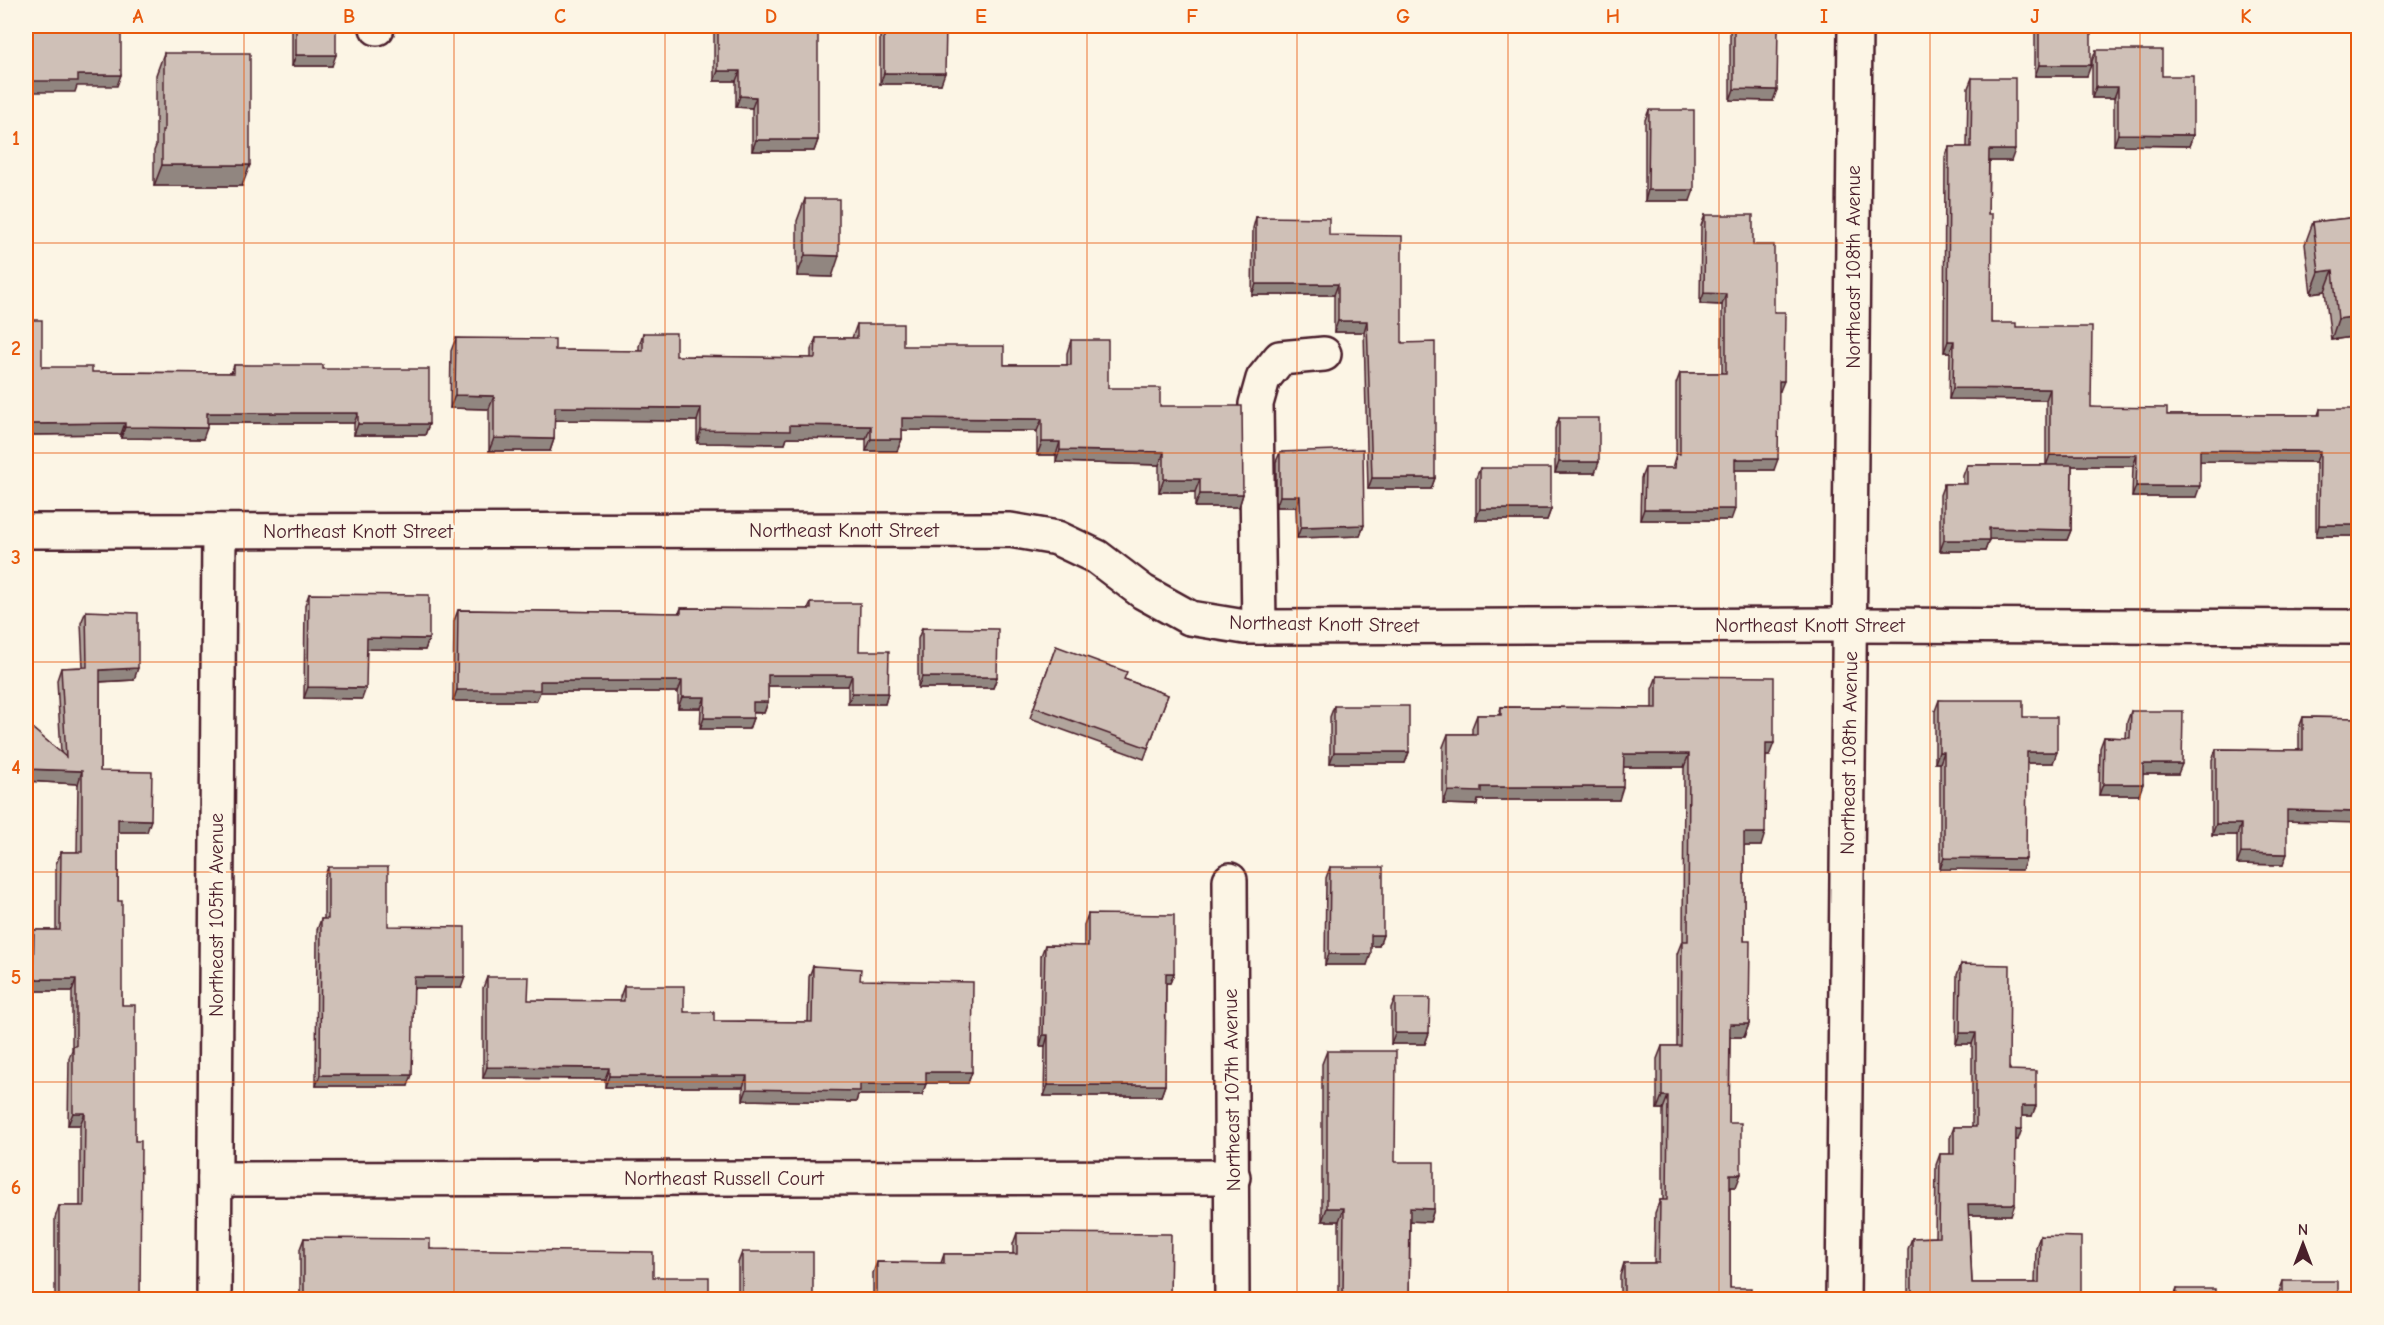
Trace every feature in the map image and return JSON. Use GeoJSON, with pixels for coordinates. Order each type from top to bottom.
{"type":"FeatureCollection","features":[{"type":"Feature","properties":{"kind":"street","name":"Northeast 108th Avenue"},"geometry":{"type":"LineString","coordinates":[[1843,1299],[1855,26]]}},
{"type":"Feature","properties":{"kind":"street"},"geometry":{"type":"LineString","coordinates":[[1259,627],[1256,404],[1263,379],[1280,358],[1324,354]]}},
{"type":"Feature","properties":{"kind":"street","name":"Northeast Knott Street"},"geometry":{"type":"LineString","coordinates":[[26,531],[1010,530],[1057,538],[1097,557],[1143,592],[1190,618],[1245,627],[1850,625],[2358,627]]}},
{"type":"Feature","properties":{"kind":"street","name":"Northeast 105th Avenue"},"geometry":{"type":"LineString","coordinates":[[214,1299],[219,531]]}},
{"type":"Feature","properties":{"kind":"street","name":"Northeast 107th Avenue"},"geometry":{"type":"LineString","coordinates":[[1230,880],[1232,1299]]}},
{"type":"Feature","properties":{"kind":"street","name":"Northeast Russell Court"},"geometry":{"type":"LineString","coordinates":[[214,1179],[1233,1177]]}},
{"type":"Feature","properties":{"kind":"building"},"geometry":{"type":"Polygon","coordinates":[[[26,26],[121,26],[121,75],[78,75],[78,81],[26,81],[26,26]]]}},
{"type":"Feature","properties":{"kind":"building"},"geometry":{"type":"Polygon","coordinates":[[[296,26],[336,26],[336,55],[296,55],[296,26]]]}},
{"type":"Feature","properties":{"kind":"building"},"geometry":{"type":"Polygon","coordinates":[[[718,26],[802,26],[802,34],[818,34],[818,140],[756,140],[756,97],[740,96],[740,71],[718,71],[718,26]]]}},
{"type":"Feature","properties":{"kind":"building"},"geometry":{"type":"Polygon","coordinates":[[[884,26],[946,26],[945,73],[884,73],[884,26]]]}},
{"type":"Feature","properties":{"kind":"building"},"geometry":{"type":"Polygon","coordinates":[[[1734,26],[1778,26],[1777,90],[1734,89],[1734,26]]]}},
{"type":"Feature","properties":{"kind":"building"},"geometry":{"type":"Polygon","coordinates":[[[2039,26],[2091,26],[2091,65],[2039,65],[2039,26]]]}},
{"type":"Feature","properties":{"kind":"building"},"geometry":{"type":"Polygon","coordinates":[[[2096,50],[2162,50],[2162,76],[2193,76],[2193,135],[2118,134],[2118,87],[2096,87],[2096,50]]]}},
{"type":"Feature","properties":{"kind":"building"},"geometry":{"type":"Polygon","coordinates":[[[164,53],[250,53],[250,165],[162,165],[164,53]]]}},
{"type":"Feature","properties":{"kind":"building"},"geometry":{"type":"Polygon","coordinates":[[[1972,78],[2015,78],[2015,150],[1989,150],[1988,214],[1992,214],[1991,323],[2016,323],[2016,327],[2092,327],[2091,407],[2167,408],[2167,415],[2320,415],[2320,409],[2358,409],[2358,525],[2319,525],[2320,451],[2200,450],[2200,486],[2136,486],[2137,455],[2050,455],[2050,389],[1953,388],[1954,341],[1948,341],[1949,147],[1971,147],[1972,78]]]}},
{"type":"Feature","properties":{"kind":"building"},"geometry":{"type":"Polygon","coordinates":[[[1649,110],[1694,110],[1694,190],[1648,190],[1649,110]]]}},
{"type":"Feature","properties":{"kind":"building"},"geometry":{"type":"Polygon","coordinates":[[[805,199],[839,199],[839,256],[805,255],[805,199]]]}},
{"type":"Feature","properties":{"kind":"building"},"geometry":{"type":"Polygon","coordinates":[[[1705,215],[1753,215],[1753,245],[1774,245],[1774,312],[1785,312],[1784,381],[1779,381],[1778,459],[1735,459],[1735,509],[1644,509],[1645,468],[1675,468],[1676,454],[1680,454],[1680,373],[1726,373],[1726,294],[1704,293],[1705,215]]]}},
{"type":"Feature","properties":{"kind":"building"},"geometry":{"type":"Polygon","coordinates":[[[1256,217],[1329,218],[1329,235],[1402,236],[1402,343],[1435,342],[1435,478],[1372,478],[1367,321],[1338,321],[1338,284],[1256,284],[1256,217]]]}},
{"type":"Feature","properties":{"kind":"building"},"geometry":{"type":"Polygon","coordinates":[[[2358,217],[2358,316],[2338,319],[2333,270],[2319,272],[2313,222],[2358,217]]]}},
{"type":"Feature","properties":{"kind":"building"},"geometry":{"type":"Polygon","coordinates":[[[26,320],[42,320],[42,367],[92,367],[92,372],[234,373],[234,365],[323,365],[323,369],[429,369],[429,424],[358,424],[358,413],[207,413],[207,428],[125,427],[125,423],[26,424],[26,320]]]}},
{"type":"Feature","properties":{"kind":"building"},"geometry":{"type":"Polygon","coordinates":[[[857,324],[903,324],[903,346],[1004,346],[1004,365],[1071,365],[1071,340],[1108,340],[1108,388],[1160,388],[1160,406],[1242,406],[1243,494],[1200,494],[1200,479],[1164,479],[1164,452],[1060,450],[1060,442],[1042,442],[1042,419],[902,418],[902,439],[871,439],[871,426],[790,425],[790,431],[701,430],[701,408],[555,407],[554,439],[494,438],[494,396],[455,395],[456,338],[555,339],[555,350],[643,351],[643,333],[676,333],[676,356],[815,358],[816,338],[857,338],[857,324]]]}},
{"type":"Feature","properties":{"kind":"building"},"geometry":{"type":"Polygon","coordinates":[[[1559,418],[1599,418],[1599,462],[1559,462],[1559,418]]]}},
{"type":"Feature","properties":{"kind":"building"},"geometry":{"type":"Polygon","coordinates":[[[1363,449],[1364,525],[1301,527],[1300,496],[1280,496],[1280,452],[1363,449]]]}},
{"type":"Feature","properties":{"kind":"building"},"geometry":{"type":"Polygon","coordinates":[[[1967,465],[2072,465],[2071,530],[1989,528],[1989,540],[1944,540],[1944,484],[1967,484],[1967,465]]]}},
{"type":"Feature","properties":{"kind":"building"},"geometry":{"type":"Polygon","coordinates":[[[1480,468],[1551,468],[1551,509],[1480,509],[1480,468]]]}},
{"type":"Feature","properties":{"kind":"building"},"geometry":{"type":"Polygon","coordinates":[[[309,594],[429,595],[429,639],[367,638],[366,688],[308,687],[309,594]]]}},
{"type":"Feature","properties":{"kind":"building"},"geometry":{"type":"Polygon","coordinates":[[[811,603],[860,603],[859,651],[889,651],[888,693],[852,693],[852,675],[768,675],[768,702],[753,702],[753,718],[704,718],[705,697],[682,697],[682,681],[540,681],[540,690],[457,690],[458,610],[681,613],[681,608],[811,609],[811,603]]]}},
{"type":"Feature","properties":{"kind":"building"},"geometry":{"type":"Polygon","coordinates":[[[86,611],[138,613],[138,668],[100,670],[100,771],[152,772],[151,820],[118,819],[118,901],[122,901],[122,1005],[135,1005],[135,1141],[141,1141],[140,1299],[59,1299],[59,1206],[84,1206],[85,1113],[73,1113],[76,979],[33,979],[34,930],[60,930],[61,852],[82,852],[82,771],[26,769],[26,723],[66,757],[61,668],[87,667],[86,611]]]}},
{"type":"Feature","properties":{"kind":"building"},"geometry":{"type":"Polygon","coordinates":[[[922,628],[998,629],[997,677],[922,677],[922,628]]]}},
{"type":"Feature","properties":{"kind":"building"},"geometry":{"type":"Polygon","coordinates":[[[1056,646],[1127,672],[1124,679],[1168,695],[1148,748],[1034,707],[1056,646]]]}},
{"type":"Feature","properties":{"kind":"building"},"geometry":{"type":"Polygon","coordinates":[[[1657,676],[1774,677],[1774,743],[1766,743],[1765,833],[1744,833],[1744,941],[1750,941],[1749,1024],[1730,1024],[1729,1123],[1741,1123],[1741,1174],[1730,1174],[1730,1288],[1751,1288],[1751,1299],[1624,1299],[1624,1263],[1659,1263],[1660,1200],[1667,1200],[1668,1096],[1662,1096],[1662,1046],[1681,1046],[1682,941],[1688,941],[1689,754],[1624,754],[1623,787],[1481,787],[1481,792],[1448,791],[1448,734],[1477,734],[1477,715],[1501,715],[1501,707],[1657,708],[1657,676]]]}},
{"type":"Feature","properties":{"kind":"building"},"geometry":{"type":"Polygon","coordinates":[[[1939,700],[2023,700],[2023,717],[2057,717],[2057,752],[2027,752],[2026,859],[1944,858],[1944,752],[1939,752],[1939,700]]]}},
{"type":"Feature","properties":{"kind":"building"},"geometry":{"type":"Polygon","coordinates":[[[1334,706],[1409,706],[1409,752],[1334,752],[1334,706]]]}},
{"type":"Feature","properties":{"kind":"building"},"geometry":{"type":"Polygon","coordinates":[[[2131,711],[2183,711],[2182,764],[2143,764],[2143,784],[2103,784],[2104,737],[2130,738],[2131,711]]]}},
{"type":"Feature","properties":{"kind":"building"},"geometry":{"type":"Polygon","coordinates":[[[2303,717],[2358,718],[2358,812],[2287,810],[2287,854],[2241,853],[2241,824],[2216,824],[2216,749],[2303,750],[2303,717]]]}},
{"type":"Feature","properties":{"kind":"building"},"geometry":{"type":"Polygon","coordinates":[[[328,867],[388,867],[388,926],[465,927],[465,977],[414,977],[412,1075],[320,1075],[321,919],[328,919],[328,867]]]}},
{"type":"Feature","properties":{"kind":"building"},"geometry":{"type":"Polygon","coordinates":[[[1330,867],[1383,867],[1383,935],[1371,935],[1371,954],[1329,954],[1330,867]]]}},
{"type":"Feature","properties":{"kind":"building"},"geometry":{"type":"Polygon","coordinates":[[[1088,914],[1174,915],[1174,973],[1166,973],[1165,1085],[1048,1085],[1048,1035],[1043,1035],[1045,945],[1088,946],[1088,914]]]}},
{"type":"Feature","properties":{"kind":"building"},"geometry":{"type":"Polygon","coordinates":[[[1961,964],[2010,965],[2009,1070],[2036,1071],[2036,1106],[2022,1106],[2022,1129],[2016,1129],[2015,1204],[1968,1204],[1972,1283],[2039,1283],[2040,1236],[2081,1237],[2081,1299],[1912,1299],[1912,1238],[1939,1237],[1940,1154],[1954,1154],[1954,1127],[1976,1127],[1976,1033],[1960,1033],[1961,964]]]}},
{"type":"Feature","properties":{"kind":"building"},"geometry":{"type":"Polygon","coordinates":[[[813,966],[861,969],[860,980],[973,982],[972,1072],[926,1072],[926,1084],[860,1084],[860,1091],[747,1089],[747,1076],[609,1076],[609,1068],[487,1067],[487,977],[529,977],[528,1000],[624,1001],[624,986],[684,986],[684,1012],[714,1012],[714,1021],[812,1022],[813,966]]]}},
{"type":"Feature","properties":{"kind":"building"},"geometry":{"type":"Polygon","coordinates":[[[1395,998],[1430,998],[1429,1033],[1395,1033],[1395,998]]]}},
{"type":"Feature","properties":{"kind":"building"},"geometry":{"type":"Polygon","coordinates":[[[1327,1051],[1396,1051],[1395,1162],[1434,1162],[1434,1209],[1410,1208],[1409,1299],[1331,1299],[1331,1297],[1343,1297],[1344,1208],[1327,1208],[1327,1051]]]}},
{"type":"Feature","properties":{"kind":"building"},"geometry":{"type":"Polygon","coordinates":[[[1017,1233],[1171,1234],[1170,1299],[989,1296],[989,1299],[877,1299],[877,1262],[944,1263],[944,1254],[1017,1254],[1017,1233]]]}},
{"type":"Feature","properties":{"kind":"building"},"geometry":{"type":"Polygon","coordinates":[[[304,1238],[430,1239],[430,1249],[653,1252],[653,1277],[709,1277],[709,1299],[304,1299],[304,1238]]]}},
{"type":"Feature","properties":{"kind":"building"},"geometry":{"type":"Polygon","coordinates":[[[742,1252],[813,1252],[813,1299],[742,1299],[742,1252]]]}},
{"type":"Feature","properties":{"kind":"building"},"geometry":{"type":"Polygon","coordinates":[[[2283,1281],[2338,1281],[2338,1292],[2358,1292],[2358,1299],[2283,1299],[2283,1281]]]}},
{"type":"Feature","properties":{"kind":"building"},"geometry":{"type":"Polygon","coordinates":[[[2177,1289],[2215,1289],[2215,1299],[2176,1299],[2177,1289]]]}}]}
